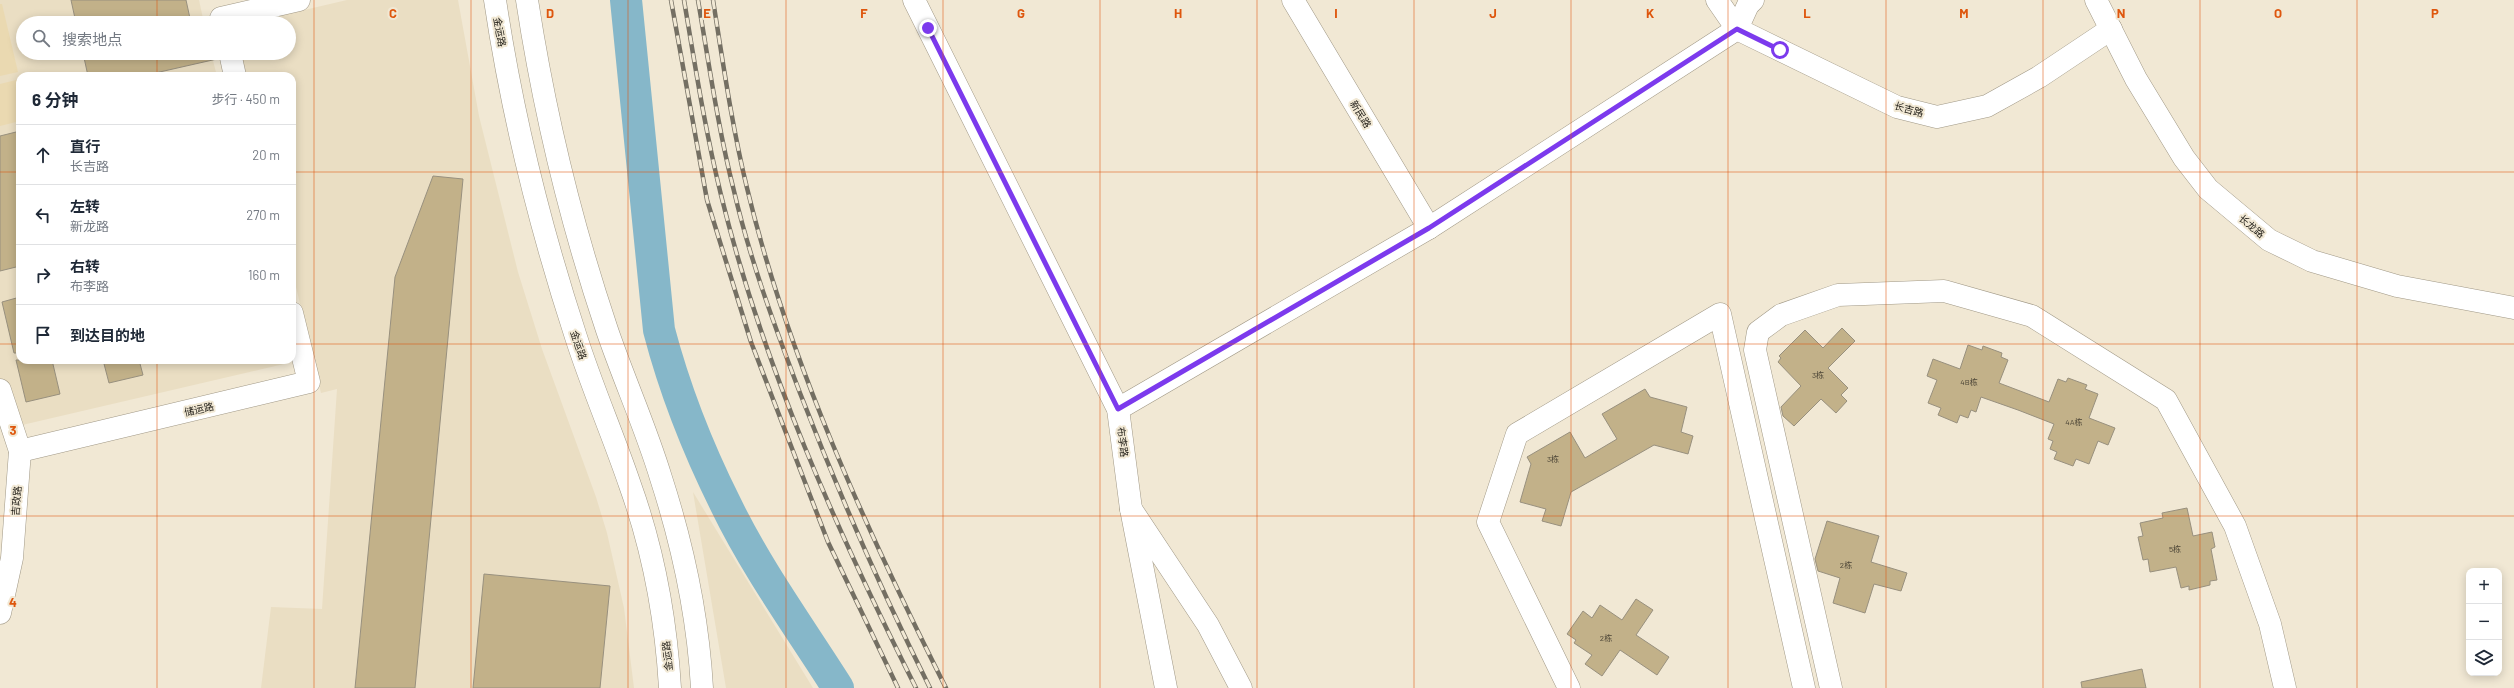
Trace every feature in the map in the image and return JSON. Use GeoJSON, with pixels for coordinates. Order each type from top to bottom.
{"type":"FeatureCollection","features":[{"type":"Feature","properties":{"kind":"street"},"geometry":{"type":"LineString","coordinates":[[220,14],[299,0]]}},
{"type":"Feature","properties":{"kind":"street","name":"金运路"},"geometry":{"type":"LineString","coordinates":[[495,0],[514,109],[553,262],[576,338],[630,486],[652,562],[665,641],[670,688]]}},
{"type":"Feature","properties":{"kind":"street"},"geometry":{"type":"LineString","coordinates":[[527,0],[547,110],[584,253],[612,343],[673,515],[691,596],[702,688]]}},
{"type":"Feature","properties":{"kind":"street","name":"布李路"},"geometry":{"type":"LineString","coordinates":[[914,0],[1118,409],[1131,509],[1166,688]]}},
{"type":"Feature","properties":{"kind":"street","name":"新民路"},"geometry":{"type":"LineString","coordinates":[[1293,0],[1429,228]]}},
{"type":"Feature","properties":{"kind":"street","name":"长吉路"},"geometry":{"type":"LineString","coordinates":[[1717,0],[1737,29],[1897,107],[1937,117],[1987,106],[2039,77],[2110,29]]}},
{"type":"Feature","properties":{"kind":"street"},"geometry":{"type":"LineString","coordinates":[[1118,409],[1429,228],[1737,29],[1748,5],[1753,0]]}},
{"type":"Feature","properties":{"kind":"street","name":"长龙路"},"geometry":{"type":"LineString","coordinates":[[2096,0],[2136,79],[2184,158],[2208,189],[2269,240],[2312,261],[2397,286],[2514,308]]}},
{"type":"Feature","properties":{"kind":"street"},"geometry":{"type":"LineString","coordinates":[[232,60],[234,72]]}},
{"type":"Feature","properties":{"kind":"street"},"geometry":{"type":"LineString","coordinates":[[1831,688],[1755,350],[1758,332],[1781,315],[1838,295],[1944,291],[2032,316],[2166,400],[2235,526],[2270,624],[2285,688]]}},
{"type":"Feature","properties":{"kind":"street"},"geometry":{"type":"LineString","coordinates":[[1569,688],[1488,522],[1517,434],[1720,314],[1804,688]]}},
{"type":"Feature","properties":{"kind":"street","name":"储运路"},"geometry":{"type":"LineString","coordinates":[[20,451],[309,382],[296,329]]}},
{"type":"Feature","properties":{"kind":"street","name":"吉政路"},"geometry":{"type":"LineString","coordinates":[[0,390],[20,451],[12,558],[0,613]]}},
{"type":"Feature","properties":{"kind":"street"},"geometry":{"type":"LineString","coordinates":[[1131,509],[1208,625],[1241,688]]}},
{"type":"Feature","properties":{"kind":"shaded area"},"geometry":{"type":"Polygon","coordinates":[[[0,0],[199,0],[202,16],[16,16],[16,60],[213,60],[216,72],[16,72],[16,364],[284,364],[5,429],[0,407],[0,0]]]}},
{"type":"Feature","properties":{"kind":"shaded area"},"geometry":{"type":"Polygon","coordinates":[[[347,0],[458,0],[479,116],[518,272],[542,349],[596,497],[607,533],[624,608],[634,688],[261,688],[271,607],[322,609],[337,389],[321,393],[296,287],[296,72],[246,72],[243,60],[296,60],[296,16],[279,16],[347,0]]]}},
{"type":"Feature","properties":{"kind":"shaded area"},"geometry":{"type":"Polygon","coordinates":[[[0,4],[2,4],[18,72],[0,76],[0,4]]]}},
{"type":"Feature","properties":{"kind":"shaded area"},"geometry":{"type":"Polygon","coordinates":[[[16,80],[16,122],[0,126],[0,84],[16,80]]]}},
{"type":"Feature","properties":{"kind":"shaded area"},"geometry":{"type":"Polygon","coordinates":[[[693,492],[813,688],[726,688],[693,492]]]}},
{"type":"Feature","properties":{"kind":"building"},"geometry":{"type":"Polygon","coordinates":[[[71,0],[186,0],[189,16],[74,16],[71,0]]]}},
{"type":"Feature","properties":{"kind":"building"},"geometry":{"type":"Polygon","coordinates":[[[85,60],[213,60],[160,72],[87,72],[85,60]]]}},
{"type":"Feature","properties":{"kind":"building"},"geometry":{"type":"Polygon","coordinates":[[[16,132],[16,267],[0,271],[0,136],[16,132]]]}},
{"type":"Feature","properties":{"kind":"building"},"geometry":{"type":"Polygon","coordinates":[[[433,176],[463,179],[415,688],[355,688],[395,277],[433,176]]]}},
{"type":"Feature","properties":{"kind":"building"},"geometry":{"type":"Polygon","coordinates":[[[16,298],[16,353],[14,353],[2,302],[16,298]]]}},
{"type":"Feature","properties":{"kind":"building"},"geometry":{"type":"Polygon","coordinates":[[[1842,328],[1855,341],[1828,368],[1848,388],[1841,395],[1847,401],[1836,413],[1821,399],[1794,426],[1783,416],[1781,407],[1801,386],[1778,362],[1781,358],[1779,356],[1805,330],[1823,348],[1842,328]]]}},
{"type":"Feature","properties":{"kind":"building"},"geometry":{"type":"Polygon","coordinates":[[[1968,345],[1982,350],[1983,346],[2002,353],[2001,357],[2008,360],[1999,383],[2049,402],[2058,379],[2066,382],[2068,378],[2087,385],[2085,389],[2098,394],[2089,418],[2115,428],[2108,445],[2098,441],[2089,464],[2076,459],[2073,466],[2054,459],[2057,452],[2050,449],[2053,441],[2048,439],[2054,424],[2018,410],[1981,397],[1976,412],[1971,410],[1968,418],[1960,415],[1957,423],[1938,415],[1941,408],[1928,403],[1937,380],[1927,376],[1933,359],[1960,369],[1968,345]]]}},
{"type":"Feature","properties":{"kind":"building"},"geometry":{"type":"Polygon","coordinates":[[[17,364],[53,364],[60,394],[26,402],[17,364]]]}},
{"type":"Feature","properties":{"kind":"building"},"geometry":{"type":"Polygon","coordinates":[[[104,364],[140,364],[143,375],[109,383],[104,364]]]}},
{"type":"Feature","properties":{"kind":"building"},"geometry":{"type":"Polygon","coordinates":[[[1645,389],[1650,397],[1687,407],[1681,432],[1693,436],[1688,454],[1654,445],[1571,492],[1561,526],[1542,521],[1546,509],[1520,502],[1531,464],[1527,457],[1570,432],[1585,458],[1617,439],[1602,414],[1645,389]]]}},
{"type":"Feature","properties":{"kind":"building"},"geometry":{"type":"Polygon","coordinates":[[[2187,508],[2193,536],[2212,532],[2215,547],[2211,549],[2217,580],[2210,581],[2210,585],[2189,590],[2189,586],[2181,588],[2176,567],[2150,572],[2148,559],[2143,560],[2138,537],[2143,536],[2140,523],[2163,518],[2162,513],[2187,508]]]}},
{"type":"Feature","properties":{"kind":"building"},"geometry":{"type":"Polygon","coordinates":[[[1827,521],[1879,536],[1871,562],[1907,573],[1901,591],[1874,584],[1865,613],[1833,603],[1840,578],[1818,571],[1815,559],[1827,521]]]}},
{"type":"Feature","properties":{"kind":"building"},"geometry":{"type":"Polygon","coordinates":[[[484,574],[610,586],[600,688],[473,688],[484,574]]]}},
{"type":"Feature","properties":{"kind":"building"},"geometry":{"type":"Polygon","coordinates":[[[1636,599],[1653,610],[1636,635],[1669,657],[1657,675],[1620,650],[1602,676],[1585,664],[1592,655],[1574,643],[1576,640],[1567,634],[1583,611],[1592,618],[1600,605],[1622,620],[1636,599]]]}},
{"type":"Feature","properties":{"kind":"building"},"geometry":{"type":"Polygon","coordinates":[[[2142,669],[2146,688],[2082,688],[2081,682],[2142,669]]]}},
{"type":"Feature","properties":{"kind":"waterway"},"geometry":{"type":"LineString","coordinates":[[626,0],[659,330],[665,353],[697,441],[738,529],[779,598],[838,688]]}},
{"type":"Feature","properties":{"kind":"railway"},"geometry":{"type":"LineString","coordinates":[[671,0],[707,200],[751,342],[828,542],[898,688]]}},
{"type":"Feature","properties":{"kind":"railway"},"geometry":{"type":"LineString","coordinates":[[684,0],[715,171],[738,259],[758,322],[780,385],[831,508],[858,569],[916,688]]}},
{"type":"Feature","properties":{"kind":"railway"},"geometry":{"type":"LineString","coordinates":[[698,0],[714,96],[728,167],[740,217],[764,293],[781,343],[830,468],[878,579],[930,688]]}},
{"type":"Feature","properties":{"kind":"railway"},"geometry":{"type":"LineString","coordinates":[[713,0],[728,94],[747,188],[764,252],[784,316],[807,380],[859,506],[887,568],[946,688]]}},
{"type":"Feature","properties":{"kind":"route"},"geometry":{"type":"LineString","coordinates":[[928,28],[1118,409],[1429,228],[1737,29],[1780,50]]}}]}
